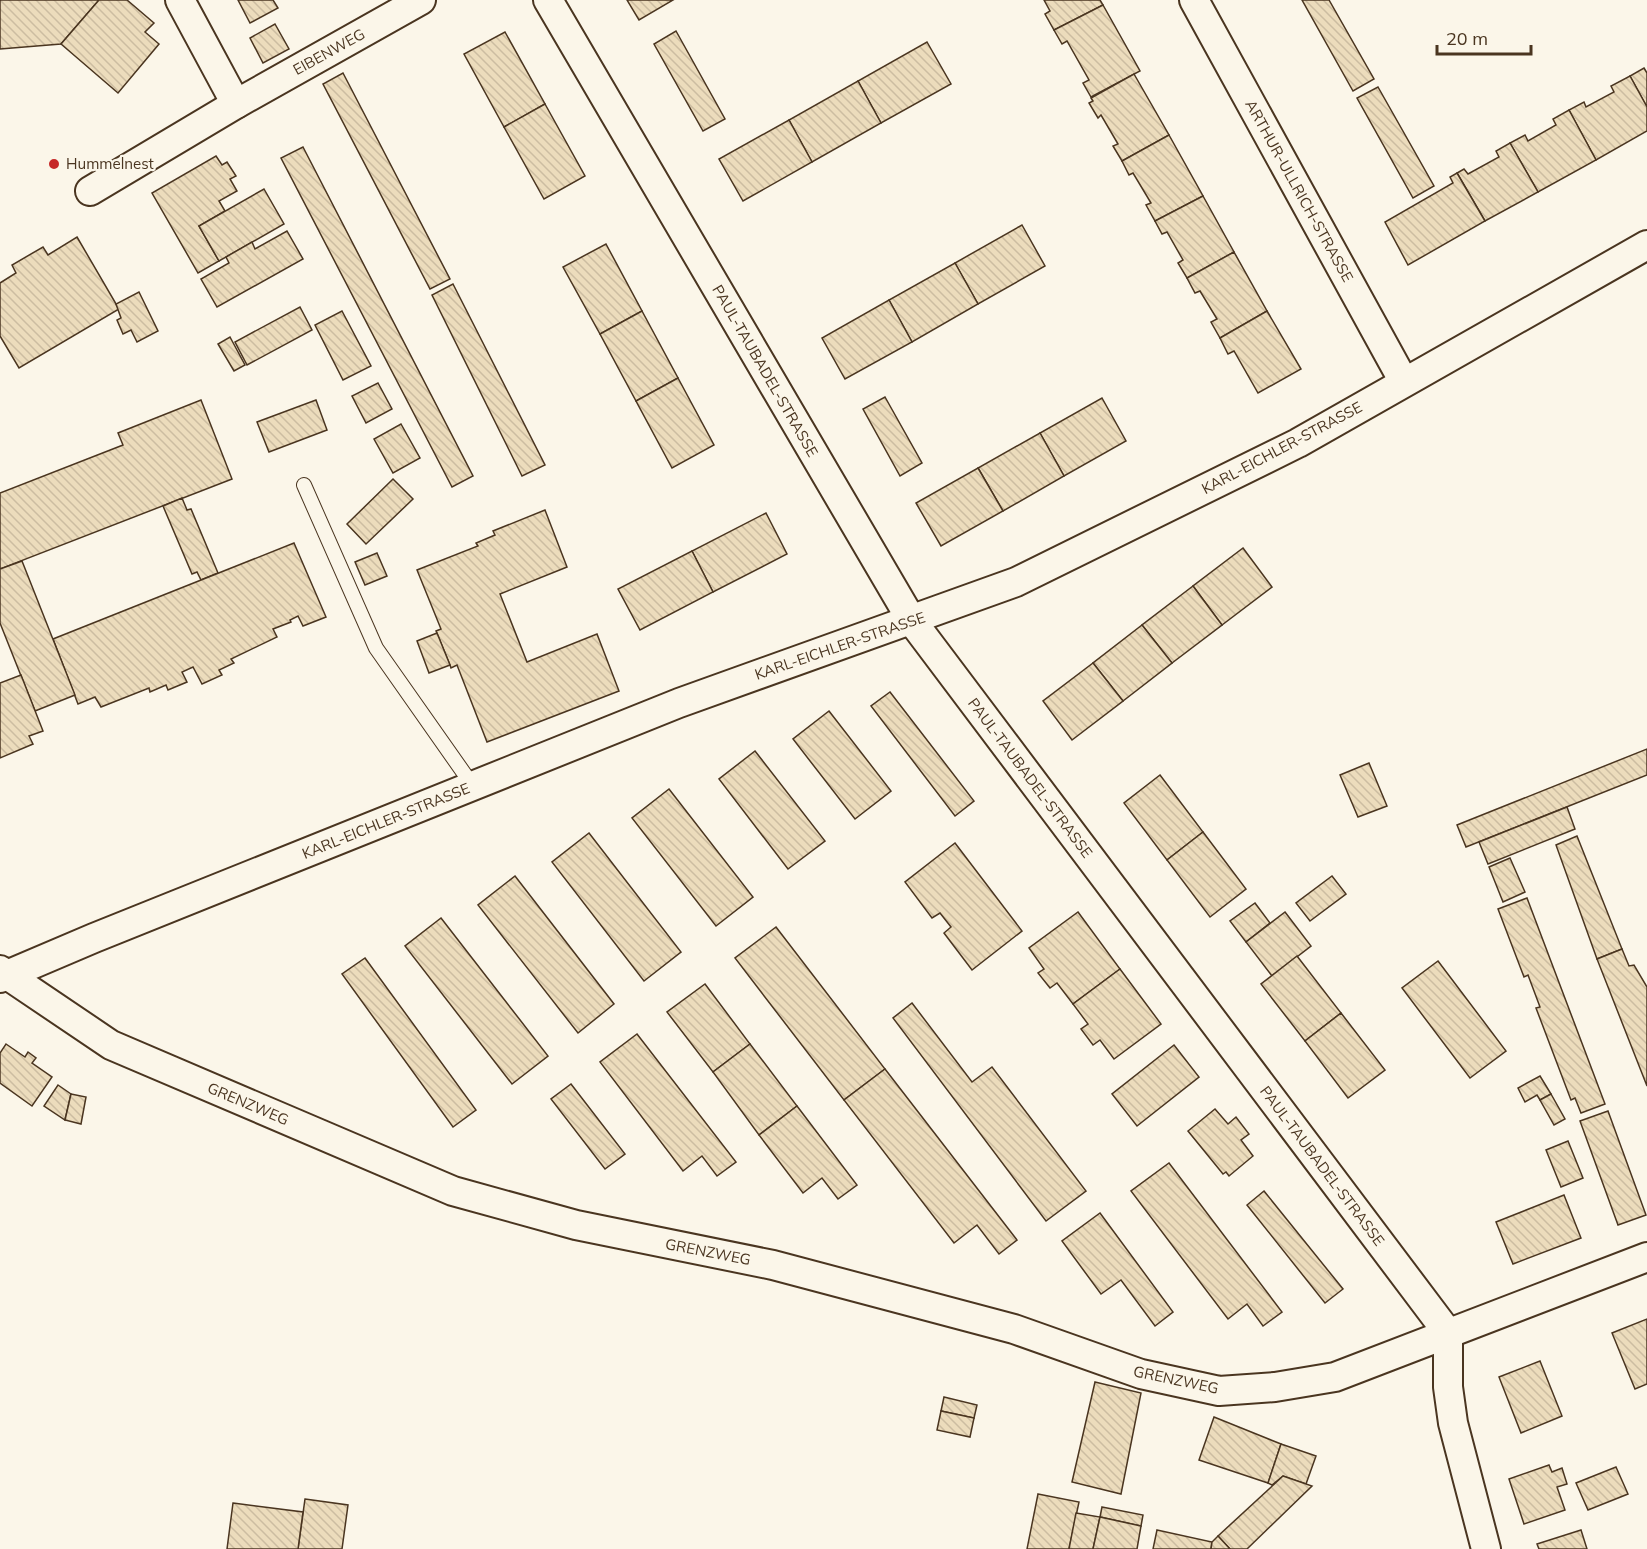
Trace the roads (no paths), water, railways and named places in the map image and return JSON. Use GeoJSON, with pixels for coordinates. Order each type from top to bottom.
{"type":"FeatureCollection","features":[{"type":"Feature","properties":{"kind":"street"},"geometry":{"type":"LineString","coordinates":[[180,0],[236,104]]}},
{"type":"Feature","properties":{"kind":"street","name":"EIBENWEG"},"geometry":{"type":"LineString","coordinates":[[90,191],[236,104],[422,0]]}},
{"type":"Feature","properties":{"kind":"street","name":"PAUL-TAUBADEL-STRASSE"},"geometry":{"type":"LineString","coordinates":[[548,0],[912,621],[1448,1333]]}},
{"type":"Feature","properties":{"kind":"street","name":"ARTHUR-ULLRICH-STRASSE"},"geometry":{"type":"LineString","coordinates":[[1194,0],[1404,382]]}},
{"type":"Feature","properties":{"kind":"street","name":"KARL-EICHLER-STRASSE"},"geometry":{"type":"LineString","coordinates":[[2,974],[679,703],[1016,582],[1298,443],[1647,245]]}},
{"type":"Feature","properties":{"kind":"street","name":"GRENZWEG"},"geometry":{"type":"LineString","coordinates":[[2,974],[111,1045],[453,1191],[576,1225],[773,1265],[1014,1329],[1140,1374],[1220,1391],[1275,1387],[1335,1377],[1647,1257]]}},
{"type":"Feature","properties":{"kind":"street"},"geometry":{"type":"LineString","coordinates":[[1448,1333],[1448,1387],[1453,1423],[1486,1549]]}},
{"type":"Feature","properties":{"kind":"lane"},"geometry":{"type":"LineString","coordinates":[[304,485],[376,648],[473,786]]}},
{"type":"Feature","properties":{"kind":"place","name":"Hummelnest"},"geometry":{"type":"Point","coordinates":[54,164]}}]}
